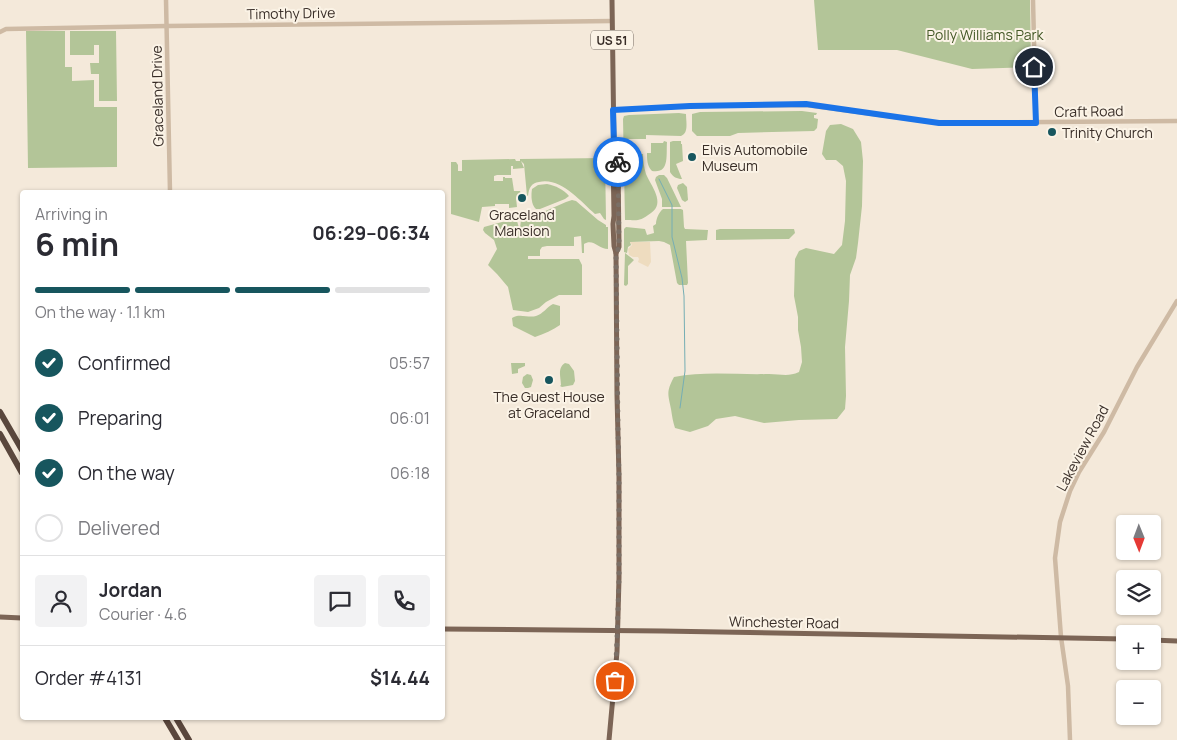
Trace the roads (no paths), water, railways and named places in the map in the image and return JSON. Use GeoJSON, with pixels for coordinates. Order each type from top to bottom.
{"type":"FeatureCollection","features":[{"type":"Feature","properties":{"kind":"highway"},"geometry":{"type":"LineString","coordinates":[[0,412],[20,447]]}},
{"type":"Feature","properties":{"kind":"highway"},"geometry":{"type":"LineString","coordinates":[[0,434],[20,469]]}},
{"type":"Feature","properties":{"kind":"highway"},"geometry":{"type":"LineString","coordinates":[[166,720],[178,740]]}},
{"type":"Feature","properties":{"kind":"highway"},"geometry":{"type":"LineString","coordinates":[[177,720],[190,740]]}},
{"type":"Feature","properties":{"kind":"main road","name":"US 51"},"geometry":{"type":"LineString","coordinates":[[609,740],[618,631],[619,477],[616,254],[619,247],[617,153],[614,147],[612,0]]}},
{"type":"Feature","properties":{"kind":"main road"},"geometry":{"type":"LineString","coordinates":[[0,617],[20,618]]}},
{"type":"Feature","properties":{"kind":"main road","name":"Winchester Road"},"geometry":{"type":"LineString","coordinates":[[445,629],[1116,639]]}},
{"type":"Feature","properties":{"kind":"main road"},"geometry":{"type":"LineString","coordinates":[[1161,640],[1177,640]]}},
{"type":"Feature","properties":{"kind":"street","name":"Graceland Drive"},"geometry":{"type":"LineString","coordinates":[[166,0],[170,190]]}},
{"type":"Feature","properties":{"kind":"street"},"geometry":{"type":"LineString","coordinates":[[1033,0],[1036,123]]}},
{"type":"Feature","properties":{"kind":"street","name":"Timothy Drive"},"geometry":{"type":"LineString","coordinates":[[0,32],[6,30],[167,26],[612,21]]}},
{"type":"Feature","properties":{"kind":"street","name":"Craft Road"},"geometry":{"type":"LineString","coordinates":[[613,110],[680,106],[806,104],[939,123],[1177,121]]}},
{"type":"Feature","properties":{"kind":"street","name":"Lakeview Road"},"geometry":{"type":"LineString","coordinates":[[1070,740],[1068,686],[1061,637],[1055,558],[1060,522],[1070,491],[1079,472],[1104,432],[1137,367],[1177,301]]}},
{"type":"Feature","properties":{"kind":"waterway"},"geometry":{"type":"LineString","coordinates":[[659,179],[672,205],[672,237],[682,278],[684,296],[685,371],[680,408]]}},
{"type":"Feature","properties":{"kind":"place","name":"Trinity Church"},"geometry":{"type":"Point","coordinates":[1052,132]}},
{"type":"Feature","properties":{"kind":"place","name":"Elvis Automobile Museum"},"geometry":{"type":"Point","coordinates":[692,157]}},
{"type":"Feature","properties":{"kind":"place","name":"Graceland Mansion"},"geometry":{"type":"Point","coordinates":[522,198]}},
{"type":"Feature","properties":{"kind":"place","name":"The Guest House at Graceland"},"geometry":{"type":"Point","coordinates":[549,380]}},
{"type":"Feature","properties":{"kind":"park label","name":"Polly Williams Park"},"geometry":{"type":"Point","coordinates":[985,34]}}]}
